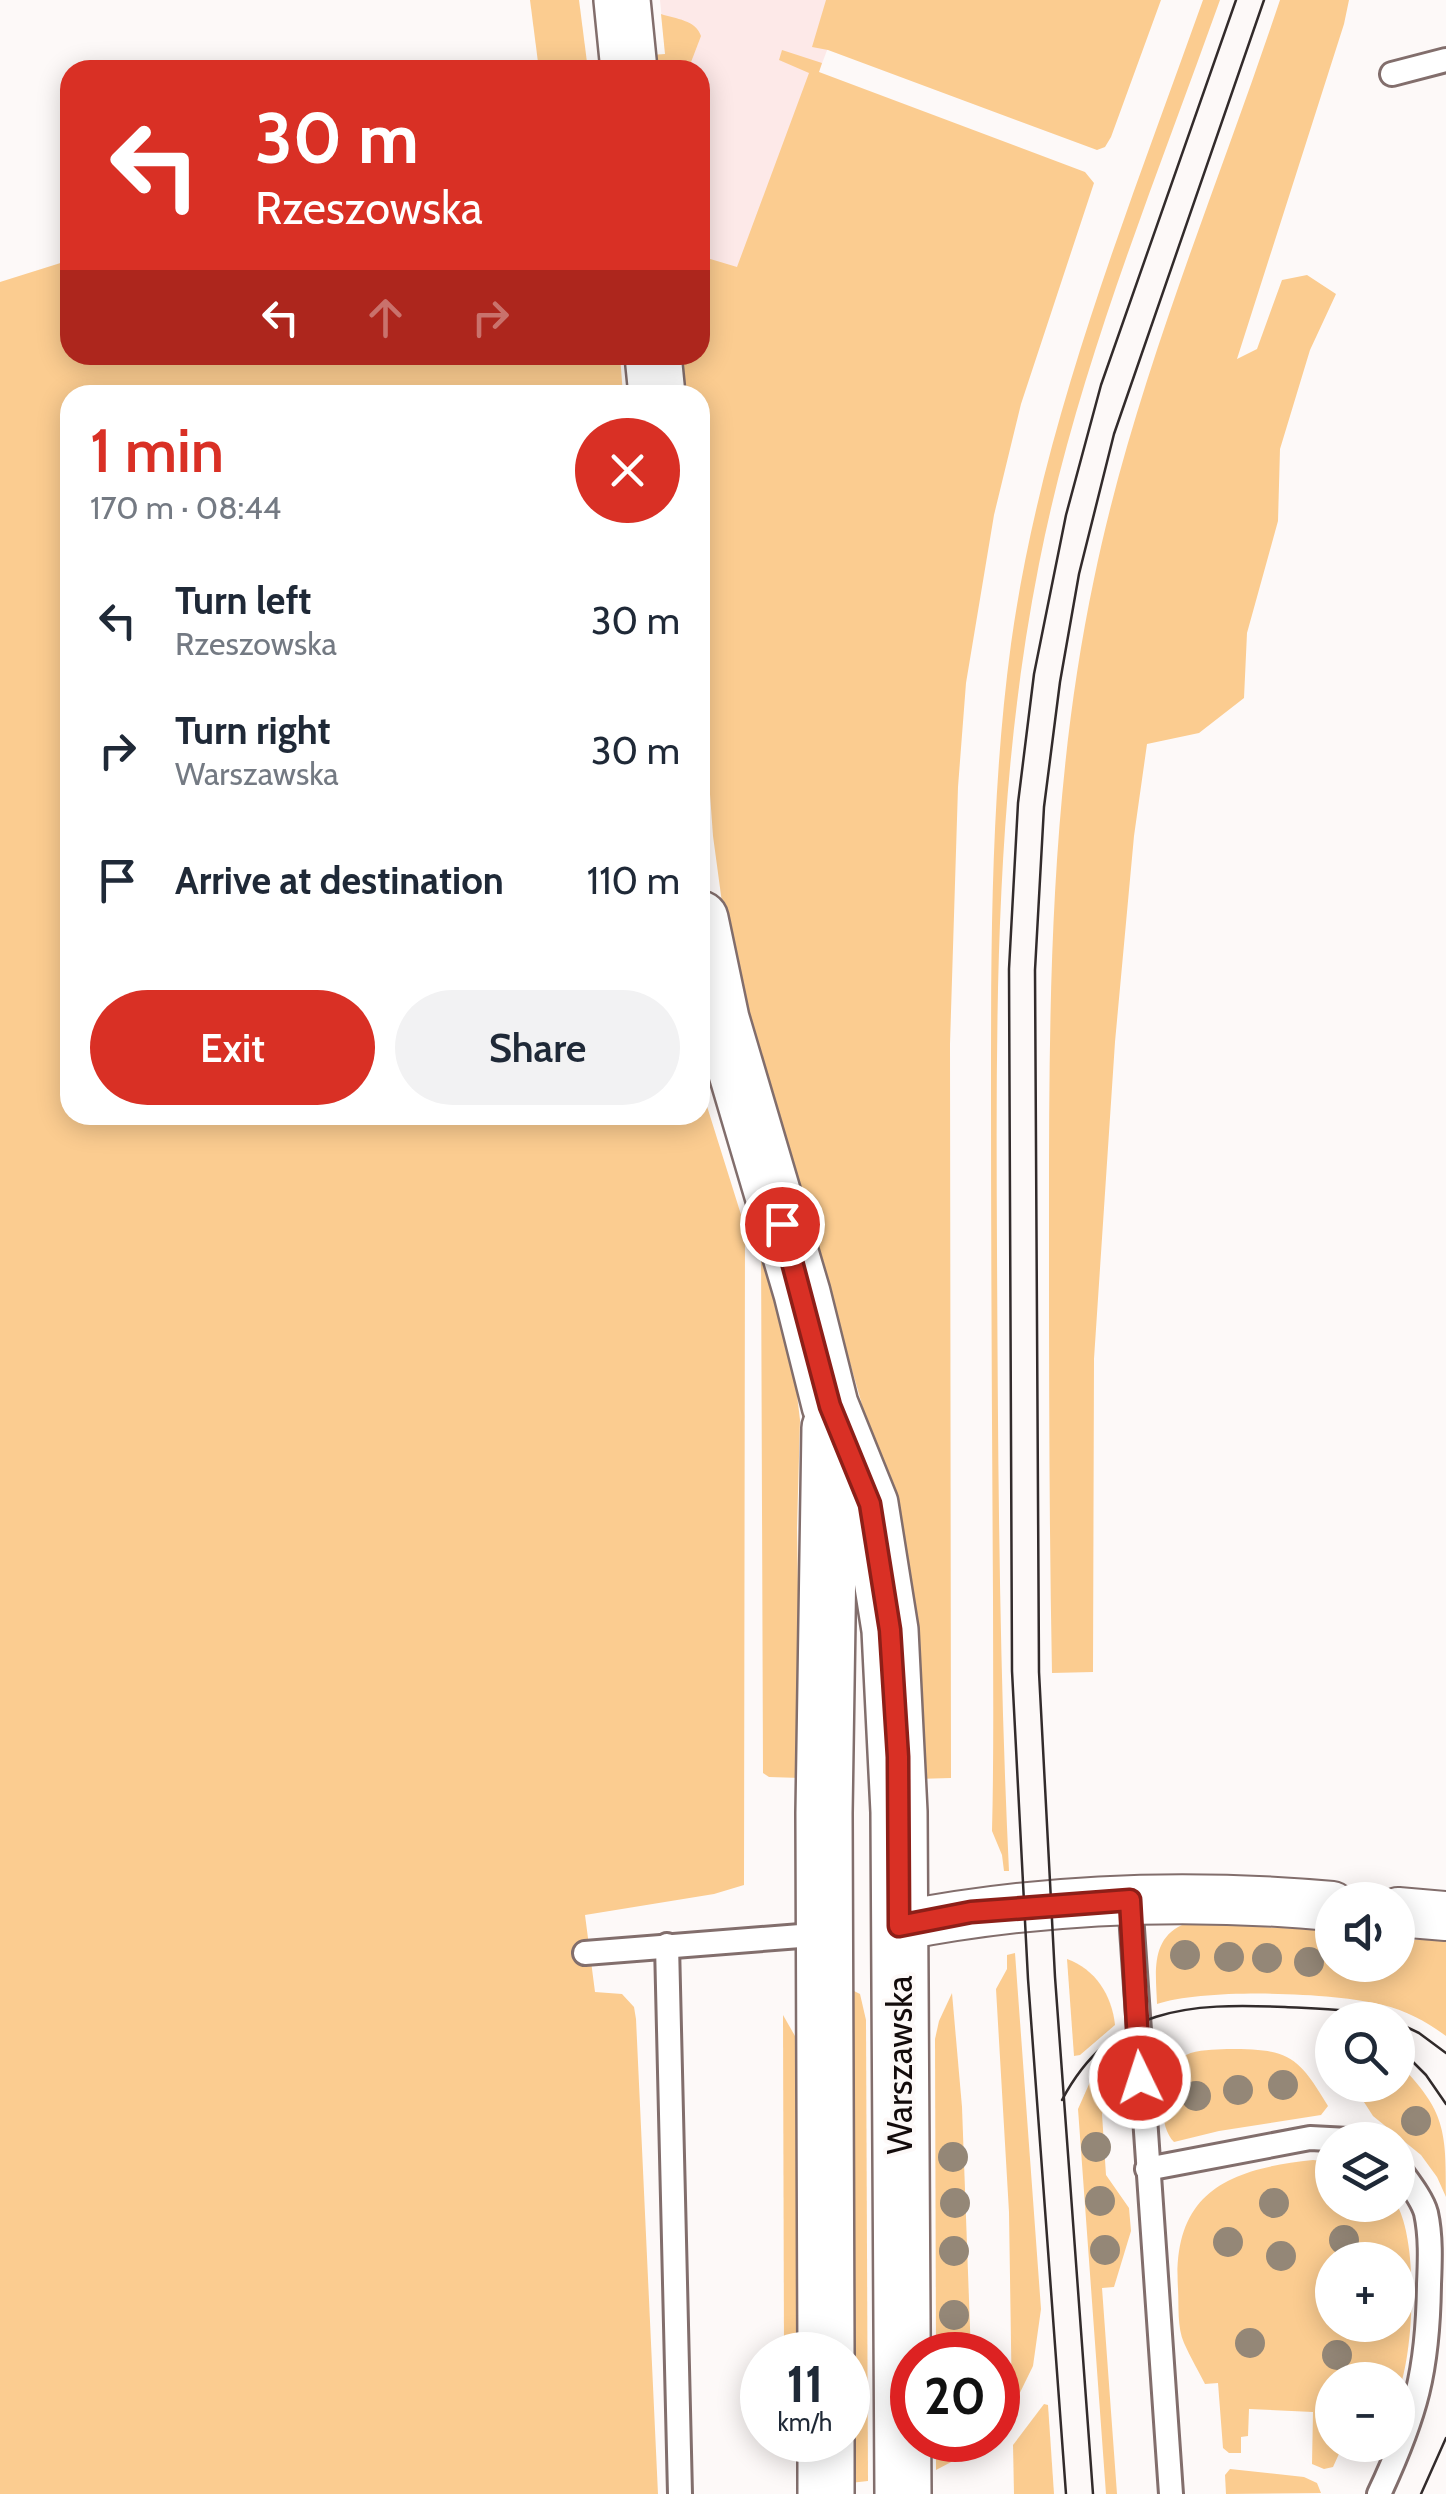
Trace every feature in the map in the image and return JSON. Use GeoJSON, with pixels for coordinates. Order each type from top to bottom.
{"type":"FeatureCollection","features":[{"type":"Feature","properties":{"kind":"street"},"geometry":{"type":"LineString","coordinates":[[622,0],[627,60]]}},
{"type":"Feature","properties":{"kind":"street","name":"Warszawska"},"geometry":{"type":"LineString","coordinates":[[710,967],[721,1019],[802,1293],[830,1406],[870,1504],[890,1630],[898,1757],[903,2494]]}},
{"type":"Feature","properties":{"kind":"street","name":"Warszawska"},"geometry":{"type":"LineString","coordinates":[[826,2332],[830,1406]]}},
{"type":"Feature","properties":{"kind":"street"},"geometry":{"type":"LineString","coordinates":[[826,1934],[899,1926],[971,1912],[1130,1900],[1250,1899],[1315,1905]]}},
{"type":"Feature","properties":{"kind":"street"},"geometry":{"type":"LineString","coordinates":[[1415,1913],[1446,1916]]}},
{"type":"Feature","properties":{"kind":"street"},"geometry":{"type":"LineString","coordinates":[[826,2462],[826,2494]]}},
{"type":"Feature","properties":{"kind":"lane"},"geometry":{"type":"LineString","coordinates":[[1392,74],[1446,60]]}},
{"type":"Feature","properties":{"kind":"lane"},"geometry":{"type":"LineString","coordinates":[[1130,1900],[1170,2494]]}},
{"type":"Feature","properties":{"kind":"lane"},"geometry":{"type":"LineString","coordinates":[[585,1953],[826,1934]]}},
{"type":"Feature","properties":{"kind":"lane"},"geometry":{"type":"LineString","coordinates":[[667,1946],[680,2494]]}},
{"type":"Feature","properties":{"kind":"lane"},"geometry":{"type":"LineString","coordinates":[[1147,2170],[1315,2138]]}},
{"type":"Feature","properties":{"kind":"lane"},"geometry":{"type":"LineString","coordinates":[[1380,2494],[1404,2440],[1422,2382],[1428,2338],[1430,2249],[1425,2210],[1415,2194]]}},
{"type":"Feature","properties":{"kind":"shaded area"},"geometry":{"type":"Polygon","coordinates":[[[530,0],[579,0],[587,60],[538,60],[530,0]]]}},
{"type":"Feature","properties":{"kind":"shaded area"},"geometry":{"type":"Polygon","coordinates":[[[660,0],[846,0],[710,360],[710,60],[666,60],[660,0]]]}},
{"type":"Feature","properties":{"kind":"shaded area"},"geometry":{"type":"Polygon","coordinates":[[[826,0],[1161,0],[1111,137],[1105,147],[1097,150],[812,47],[826,0]]]}},
{"type":"Feature","properties":{"kind":"shaded area"},"geometry":{"type":"Polygon","coordinates":[[[1203,0],[1220,0],[1119,279],[1055,492],[1024,649],[1013,734],[1001,906],[997,1077],[1000,1560],[1009,1871],[1004,1871],[992,1831],[991,980],[1004,700],[1025,561],[1066,398],[1117,238],[1203,0]]]}},
{"type":"Feature","properties":{"kind":"shaded area"},"geometry":{"type":"Polygon","coordinates":[[[1280,0],[1349,0],[1237,359],[1257,349],[1282,280],[1307,275],[1336,294],[1310,350],[1280,449],[1278,521],[1247,633],[1244,698],[1199,733],[1147,744],[1134,836],[1115,1042],[1094,1359],[1093,1672],[1052,1673],[1050,1051],[1055,893],[1068,736],[1094,579],[1131,432],[1280,0]]]}},
{"type":"Feature","properties":{"kind":"shaded area"},"geometry":{"type":"Polygon","coordinates":[[[661,14],[695,27],[701,36],[692,60],[651,60],[651,55],[665,54],[661,14]]]}},
{"type":"Feature","properties":{"kind":"shaded area"},"geometry":{"type":"Polygon","coordinates":[[[782,50],[822,63],[819,72],[1085,172],[1094,183],[1021,404],[994,515],[966,683],[958,787],[950,1044],[951,1778],[916,1779],[877,1457],[840,1328],[769,1115],[723,910],[713,836],[710,385],[677,385],[676,365],[710,365],[710,259],[737,267],[809,73],[779,60],[782,50]]]}},
{"type":"Feature","properties":{"kind":"shaded area"},"geometry":{"type":"Polygon","coordinates":[[[60,263],[60,365],[621,365],[622,385],[60,385],[60,1125],[710,1125],[710,1116],[745,1236],[744,1885],[714,1894],[585,1915],[595,1992],[622,1994],[634,2007],[636,2019],[658,2494],[0,2494],[0,282],[60,263]]]}},
{"type":"Feature","properties":{"kind":"shaded area"},"geometry":{"type":"Polygon","coordinates":[[[761,1241],[795,1378],[800,1420],[797,1528],[801,1778],[769,1777],[763,1773],[761,1241]]]}},
{"type":"Feature","properties":{"kind":"shaded area"},"geometry":{"type":"Polygon","coordinates":[[[1182,1925],[1315,1930],[1315,1982],[1415,1982],[1415,1940],[1446,1939],[1446,2036],[1415,2018],[1415,2002],[1237,1994],[1157,2004],[1157,1959],[1164,1939],[1182,1925]]]}},
{"type":"Feature","properties":{"kind":"shaded area"},"geometry":{"type":"Polygon","coordinates":[[[1015,1953],[1041,2309],[1033,2366],[1020,2393],[1020,2332],[1011,2332],[1009,2212],[996,1989],[1007,1969],[1007,1955],[1015,1953]]]}},
{"type":"Feature","properties":{"kind":"shaded area"},"geometry":{"type":"Polygon","coordinates":[[[1067,1959],[1086,1969],[1100,1984],[1115,2025],[1074,2056],[1067,1959]]]}},
{"type":"Feature","properties":{"kind":"shaded area"},"geometry":{"type":"Polygon","coordinates":[[[852,1990],[860,1994],[866,2020],[867,2332],[851,2332],[852,1990]]]}},
{"type":"Feature","properties":{"kind":"shaded area"},"geometry":{"type":"Polygon","coordinates":[[[952,1993],[962,2107],[970,2332],[936,2332],[935,2039],[952,1993]]]}},
{"type":"Feature","properties":{"kind":"shaded area"},"geometry":{"type":"Polygon","coordinates":[[[783,2015],[795,2036],[801,2060],[803,2332],[784,2332],[783,2015]]]}},
{"type":"Feature","properties":{"kind":"shaded area"},"geometry":{"type":"Polygon","coordinates":[[[1206,2050],[1264,2051],[1289,2058],[1315,2086],[1315,2102],[1325,2102],[1328,2106],[1321,2115],[1174,2142],[1164,2122],[1166,2083],[1186,2055],[1206,2050]]]}},
{"type":"Feature","properties":{"kind":"shaded area"},"geometry":{"type":"Polygon","coordinates":[[[1117,2052],[1119,2075],[1102,2114],[1106,2175],[1129,2208],[1131,2231],[1114,2287],[1102,2288],[1117,2494],[1106,2494],[1078,2109],[1090,2082],[1117,2052]]]}},
{"type":"Feature","properties":{"kind":"shaded area"},"geometry":{"type":"Polygon","coordinates":[[[1415,2081],[1440,2123],[1446,2197],[1437,2177],[1415,2150],[1415,2122],[1380,2122],[1364,2102],[1415,2102],[1415,2081]]]}},
{"type":"Feature","properties":{"kind":"shaded area"},"geometry":{"type":"Polygon","coordinates":[[[1315,2160],[1315,2222],[1404,2222],[1408,2242],[1315,2242],[1315,2342],[1409,2342],[1406,2362],[1315,2362],[1315,2462],[1335,2462],[1333,2467],[1324,2469],[1312,2464],[1313,2412],[1249,2409],[1248,2436],[1241,2437],[1241,2453],[1229,2453],[1223,2448],[1218,2383],[1205,2384],[1184,2343],[1178,2289],[1184,2230],[1195,2208],[1211,2192],[1255,2170],[1315,2160]]]}},
{"type":"Feature","properties":{"kind":"shaded area"},"geometry":{"type":"Polygon","coordinates":[[[1044,2404],[1048,2405],[1054,2494],[1014,2494],[1013,2462],[1020,2462],[1020,2436],[1044,2404]]]}},
{"type":"Feature","properties":{"kind":"shaded area"},"geometry":{"type":"Polygon","coordinates":[[[850,2462],[868,2462],[868,2481],[850,2483],[850,2462]]]}},
{"type":"Feature","properties":{"kind":"shaded area"},"geometry":{"type":"Polygon","coordinates":[[[1230,2469],[1304,2477],[1317,2483],[1321,2493],[1226,2494],[1225,2475],[1230,2469]]]}},
{"type":"Feature","properties":{"kind":"tram line"},"geometry":{"type":"LineString","coordinates":[[1066,2494],[1028,1979],[1012,1671],[1009,969],[1018,803],[1034,674],[1066,515],[1101,385],[1236,0]]}},
{"type":"Feature","properties":{"kind":"tram line"},"geometry":{"type":"LineString","coordinates":[[1093,2494],[1055,1977],[1039,1672],[1035,970],[1044,807],[1079,574],[1114,434],[1264,0]]}},
{"type":"Feature","properties":{"kind":"tram line"},"geometry":{"type":"LineString","coordinates":[[1062,2100],[1104,2045],[1129,2028],[1156,2017],[1217,2007],[1315,2009]]}},
{"type":"Feature","properties":{"kind":"tram line"},"geometry":{"type":"LineString","coordinates":[[1415,2031],[1446,2053]]}},
{"type":"Feature","properties":{"kind":"tram line"},"geometry":{"type":"LineString","coordinates":[[1415,2064],[1446,2104]]}},
{"type":"Feature","properties":{"kind":"tram line"},"geometry":{"type":"LineString","coordinates":[[1421,2494],[1446,2438]]}},
{"type":"Feature","properties":{"kind":"route"},"geometry":{"type":"LineString","coordinates":[[782,1224],[830,1406],[870,1504],[890,1630],[898,1757],[899,1926],[971,1912],[1130,1900],[1140,2078]]}}]}
